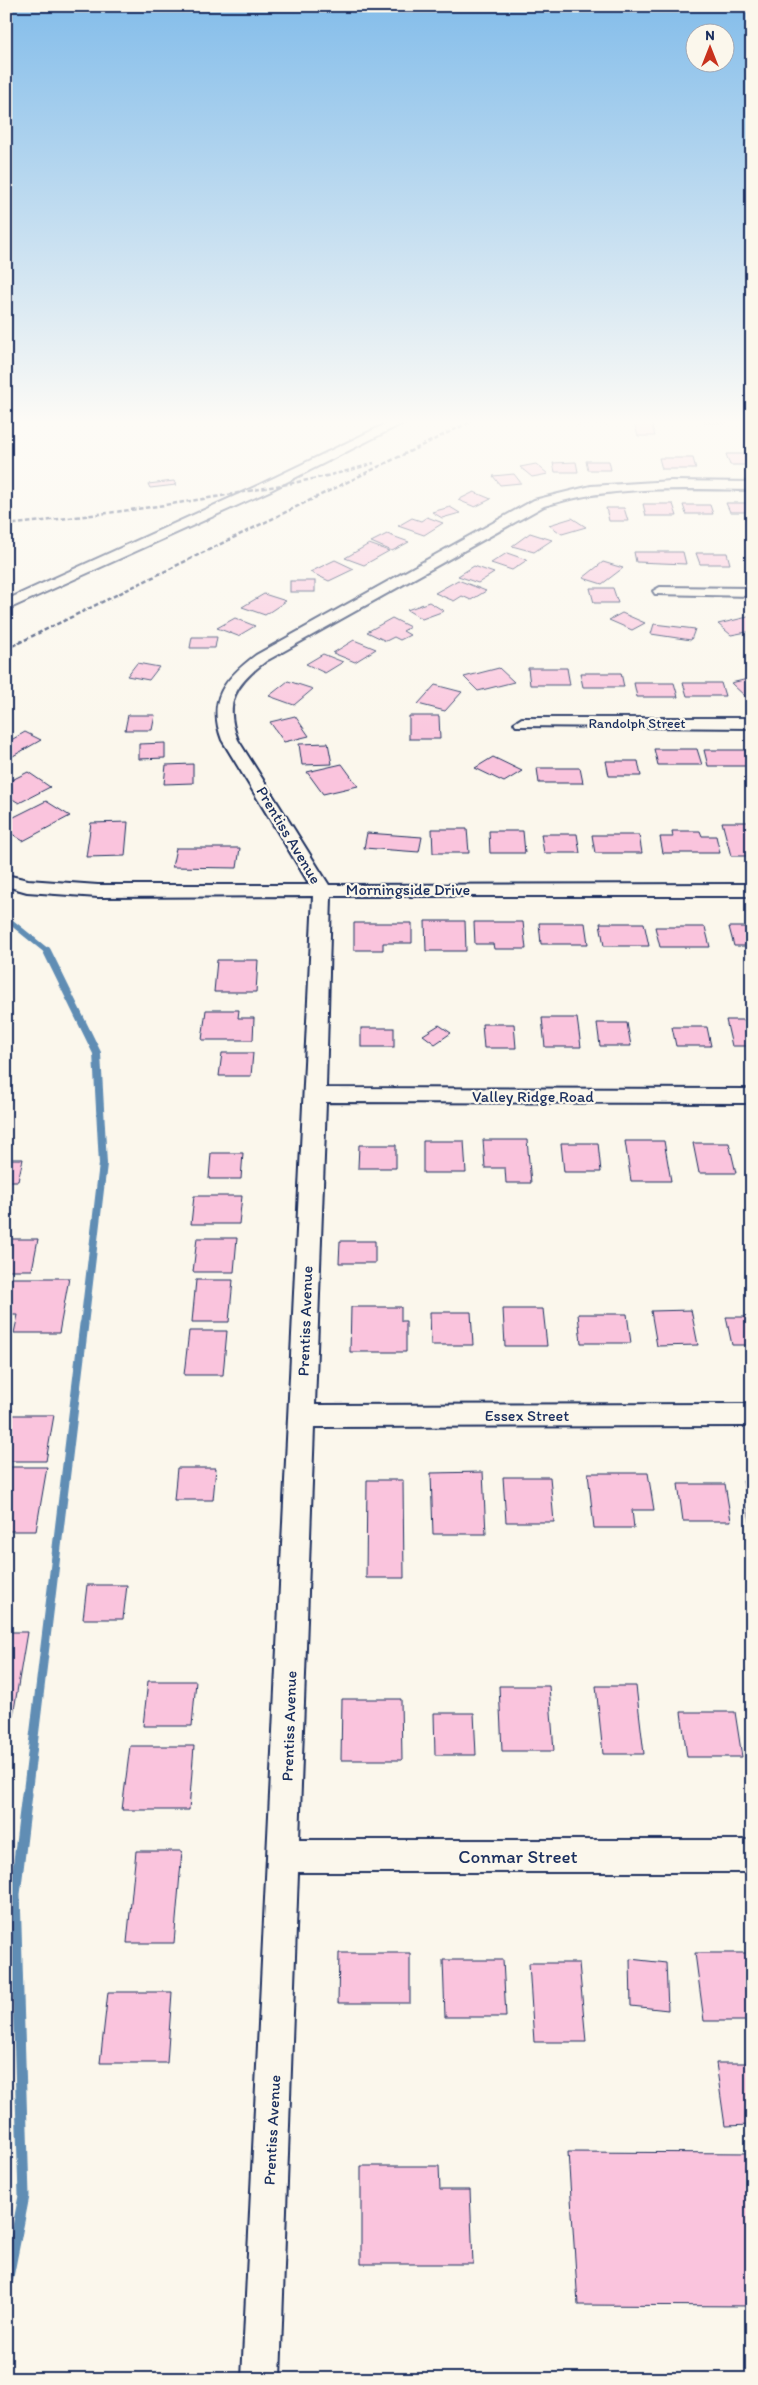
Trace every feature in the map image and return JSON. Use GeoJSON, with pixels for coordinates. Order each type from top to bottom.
{"type":"FeatureCollection","features":[{"type":"Feature","properties":{"kind":"street"},"geometry":{"type":"LineString","coordinates":[[6,606],[169,531]]}},
{"type":"Feature","properties":{"kind":"street","name":"Prentiss Avenue"},"geometry":{"type":"LineString","coordinates":[[261,2379],[284,1856],[322,889],[225,729],[222,708],[231,686],[249,667],[261,658],[486,531]]}},
{"type":"Feature","properties":{"kind":"street"},"geometry":{"type":"LineString","coordinates":[[660,591],[752,592]]}},
{"type":"Feature","properties":{"kind":"street","name":"Randolph Street"},"geometry":{"type":"LineString","coordinates":[[522,722],[752,723]]}},
{"type":"Feature","properties":{"kind":"street","name":"Morningside Drive"},"geometry":{"type":"LineString","coordinates":[[6,880],[35,887],[98,891],[322,889],[752,890]]}},
{"type":"Feature","properties":{"kind":"street","name":"Valley Ridge Road"},"geometry":{"type":"LineString","coordinates":[[315,1095],[752,1096]]}},
{"type":"Feature","properties":{"kind":"street","name":"Essex Street"},"geometry":{"type":"LineString","coordinates":[[301,1416],[752,1415]]}},
{"type":"Feature","properties":{"kind":"street","name":"Conmar Street"},"geometry":{"type":"LineString","coordinates":[[284,1856],[752,1856]]}},
{"type":"Feature","properties":{"kind":"building"},"geometry":{"type":"Polygon","coordinates":[[[413,531],[430,531],[424,535],[413,531]]]}},
{"type":"Feature","properties":{"kind":"building"},"geometry":{"type":"Polygon","coordinates":[[[558,531],[571,531],[562,534],[558,531]]]}},
{"type":"Feature","properties":{"kind":"building"},"geometry":{"type":"Polygon","coordinates":[[[530,533],[552,540],[534,552],[512,546],[530,533]]]}},
{"type":"Feature","properties":{"kind":"building"},"geometry":{"type":"Polygon","coordinates":[[[387,534],[409,542],[392,551],[371,542],[387,534]]]}},
{"type":"Feature","properties":{"kind":"building"},"geometry":{"type":"Polygon","coordinates":[[[369,544],[389,551],[364,565],[345,558],[369,544]]]}},
{"type":"Feature","properties":{"kind":"building"},"geometry":{"type":"Polygon","coordinates":[[[634,552],[683,552],[686,564],[636,562],[634,552]]]}},
{"type":"Feature","properties":{"kind":"building"},"geometry":{"type":"Polygon","coordinates":[[[507,553],[527,560],[512,570],[491,563],[507,553]]]}},
{"type":"Feature","properties":{"kind":"building"},"geometry":{"type":"Polygon","coordinates":[[[696,553],[727,553],[730,564],[700,564],[696,553]]]}},
{"type":"Feature","properties":{"kind":"building"},"geometry":{"type":"Polygon","coordinates":[[[335,560],[354,569],[329,581],[310,572],[335,560]]]}},
{"type":"Feature","properties":{"kind":"building"},"geometry":{"type":"Polygon","coordinates":[[[603,562],[623,568],[602,584],[583,578],[603,562]]]}},
{"type":"Feature","properties":{"kind":"building"},"geometry":{"type":"Polygon","coordinates":[[[474,566],[494,573],[478,583],[458,576],[474,566]]]}},
{"type":"Feature","properties":{"kind":"building"},"geometry":{"type":"Polygon","coordinates":[[[458,580],[486,591],[471,600],[462,596],[454,601],[435,593],[458,580]]]}},
{"type":"Feature","properties":{"kind":"building"},"geometry":{"type":"Polygon","coordinates":[[[290,581],[315,581],[315,592],[290,592],[290,581]]]}},
{"type":"Feature","properties":{"kind":"building"},"geometry":{"type":"Polygon","coordinates":[[[590,588],[613,588],[618,603],[594,603],[590,588]]]}},
{"type":"Feature","properties":{"kind":"building"},"geometry":{"type":"Polygon","coordinates":[[[264,594],[286,601],[265,615],[242,607],[264,594]]]}},
{"type":"Feature","properties":{"kind":"building"},"geometry":{"type":"Polygon","coordinates":[[[429,602],[444,611],[422,619],[407,610],[429,602]]]}},
{"type":"Feature","properties":{"kind":"building"},"geometry":{"type":"Polygon","coordinates":[[[622,613],[645,623],[632,630],[609,620],[622,613]]]}},
{"type":"Feature","properties":{"kind":"building"},"geometry":{"type":"Polygon","coordinates":[[[752,616],[752,631],[731,635],[718,624],[752,616]]]}},
{"type":"Feature","properties":{"kind":"building"},"geometry":{"type":"Polygon","coordinates":[[[235,618],[255,626],[238,636],[217,628],[235,618]]]}},
{"type":"Feature","properties":{"kind":"building"},"geometry":{"type":"Polygon","coordinates":[[[392,618],[410,627],[403,631],[410,635],[400,640],[394,637],[386,641],[367,632],[392,618]]]}},
{"type":"Feature","properties":{"kind":"building"},"geometry":{"type":"Polygon","coordinates":[[[654,624],[695,629],[691,640],[651,634],[654,624]]]}},
{"type":"Feature","properties":{"kind":"building"},"geometry":{"type":"Polygon","coordinates":[[[192,637],[217,637],[215,648],[190,648],[192,637]]]}},
{"type":"Feature","properties":{"kind":"building"},"geometry":{"type":"Polygon","coordinates":[[[354,640],[376,649],[355,662],[333,653],[354,640]]]}},
{"type":"Feature","properties":{"kind":"building"},"geometry":{"type":"Polygon","coordinates":[[[323,654],[343,662],[325,673],[306,664],[323,654]]]}},
{"type":"Feature","properties":{"kind":"building"},"geometry":{"type":"Polygon","coordinates":[[[137,663],[159,667],[149,680],[127,676],[137,663]]]}},
{"type":"Feature","properties":{"kind":"building"},"geometry":{"type":"Polygon","coordinates":[[[499,668],[514,682],[478,691],[464,677],[499,668]]]}},
{"type":"Feature","properties":{"kind":"building"},"geometry":{"type":"Polygon","coordinates":[[[528,668],[567,668],[570,685],[530,685],[528,668]]]}},
{"type":"Feature","properties":{"kind":"building"},"geometry":{"type":"Polygon","coordinates":[[[580,673],[621,673],[624,687],[583,687],[580,673]]]}},
{"type":"Feature","properties":{"kind":"building"},"geometry":{"type":"Polygon","coordinates":[[[752,678],[752,697],[747,698],[731,683],[752,678]]]}},
{"type":"Feature","properties":{"kind":"building"},"geometry":{"type":"Polygon","coordinates":[[[288,681],[313,689],[294,705],[269,696],[288,681]]]}},
{"type":"Feature","properties":{"kind":"building"},"geometry":{"type":"Polygon","coordinates":[[[634,683],[674,683],[678,697],[637,697],[634,683]]]}},
{"type":"Feature","properties":{"kind":"building"},"geometry":{"type":"Polygon","coordinates":[[[683,683],[721,683],[725,696],[687,696],[683,683]]]}},
{"type":"Feature","properties":{"kind":"building"},"geometry":{"type":"Polygon","coordinates":[[[435,685],[462,692],[445,711],[418,704],[435,685]]]}},
{"type":"Feature","properties":{"kind":"building"},"geometry":{"type":"Polygon","coordinates":[[[128,715],[155,715],[152,730],[125,730],[128,715]]]}},
{"type":"Feature","properties":{"kind":"building"},"geometry":{"type":"Polygon","coordinates":[[[295,716],[309,736],[284,742],[270,722],[295,716]]]}},
{"type":"Feature","properties":{"kind":"building"},"geometry":{"type":"Polygon","coordinates":[[[409,716],[439,716],[440,739],[409,739],[409,716]]]}},
{"type":"Feature","properties":{"kind":"building"},"geometry":{"type":"Polygon","coordinates":[[[25,732],[41,740],[6,760],[6,743],[25,732]]]}},
{"type":"Feature","properties":{"kind":"building"},"geometry":{"type":"Polygon","coordinates":[[[165,743],[165,758],[139,759],[139,744],[165,743]]]}},
{"type":"Feature","properties":{"kind":"building"},"geometry":{"type":"Polygon","coordinates":[[[328,743],[332,764],[302,765],[299,744],[328,743]]]}},
{"type":"Feature","properties":{"kind":"building"},"geometry":{"type":"Polygon","coordinates":[[[654,749],[697,749],[702,765],[658,765],[654,749]]]}},
{"type":"Feature","properties":{"kind":"building"},"geometry":{"type":"Polygon","coordinates":[[[704,750],[745,750],[750,766],[708,766],[704,750]]]}},
{"type":"Feature","properties":{"kind":"building"},"geometry":{"type":"Polygon","coordinates":[[[493,757],[522,771],[504,782],[475,768],[493,757]]]}},
{"type":"Feature","properties":{"kind":"building"},"geometry":{"type":"Polygon","coordinates":[[[606,761],[638,761],[641,776],[609,776],[606,761]]]}},
{"type":"Feature","properties":{"kind":"building"},"geometry":{"type":"Polygon","coordinates":[[[193,764],[193,783],[164,784],[166,765],[193,764]]]}},
{"type":"Feature","properties":{"kind":"building"},"geometry":{"type":"Polygon","coordinates":[[[342,764],[358,786],[323,794],[307,772],[342,764]]]}},
{"type":"Feature","properties":{"kind":"building"},"geometry":{"type":"Polygon","coordinates":[[[537,768],[580,768],[583,783],[539,783],[537,768]]]}},
{"type":"Feature","properties":{"kind":"building"},"geometry":{"type":"Polygon","coordinates":[[[28,772],[50,787],[19,803],[6,795],[6,783],[28,772]]]}},
{"type":"Feature","properties":{"kind":"building"},"geometry":{"type":"Polygon","coordinates":[[[46,801],[70,816],[23,841],[6,830],[6,821],[46,801]]]}},
{"type":"Feature","properties":{"kind":"building"},"geometry":{"type":"Polygon","coordinates":[[[128,822],[125,856],[86,857],[91,823],[128,822]]]}},
{"type":"Feature","properties":{"kind":"building"},"geometry":{"type":"Polygon","coordinates":[[[722,822],[752,822],[752,856],[731,856],[722,822]]]}},
{"type":"Feature","properties":{"kind":"building"},"geometry":{"type":"Polygon","coordinates":[[[432,829],[467,829],[469,853],[433,853],[432,829]]]}},
{"type":"Feature","properties":{"kind":"building"},"geometry":{"type":"Polygon","coordinates":[[[489,831],[523,831],[525,853],[490,853],[489,831]]]}},
{"type":"Feature","properties":{"kind":"building"},"geometry":{"type":"Polygon","coordinates":[[[672,831],[700,831],[702,836],[716,836],[720,853],[663,853],[660,837],[673,837],[672,831]]]}},
{"type":"Feature","properties":{"kind":"building"},"geometry":{"type":"Polygon","coordinates":[[[367,833],[422,837],[419,852],[364,848],[367,833]]]}},
{"type":"Feature","properties":{"kind":"building"},"geometry":{"type":"Polygon","coordinates":[[[541,834],[577,834],[580,853],[544,853],[541,834]]]}},
{"type":"Feature","properties":{"kind":"building"},"geometry":{"type":"Polygon","coordinates":[[[592,835],[639,835],[642,853],[595,853],[592,835]]]}},
{"type":"Feature","properties":{"kind":"building"},"geometry":{"type":"Polygon","coordinates":[[[176,848],[240,848],[237,868],[172,867],[176,848]]]}},
{"type":"Feature","properties":{"kind":"building"},"geometry":{"type":"Polygon","coordinates":[[[425,921],[465,921],[466,951],[426,951],[425,921]]]}},
{"type":"Feature","properties":{"kind":"building"},"geometry":{"type":"Polygon","coordinates":[[[474,922],[523,922],[526,949],[494,949],[493,944],[475,944],[474,922]]]}},
{"type":"Feature","properties":{"kind":"building"},"geometry":{"type":"Polygon","coordinates":[[[354,923],[412,923],[412,943],[383,943],[383,950],[354,950],[354,923]]]}},
{"type":"Feature","properties":{"kind":"building"},"geometry":{"type":"Polygon","coordinates":[[[539,923],[585,923],[588,944],[541,944],[539,923]]]}},
{"type":"Feature","properties":{"kind":"building"},"geometry":{"type":"Polygon","coordinates":[[[600,923],[644,923],[649,946],[604,946],[600,923]]]}},
{"type":"Feature","properties":{"kind":"building"},"geometry":{"type":"Polygon","coordinates":[[[655,927],[705,927],[710,947],[660,947],[655,927]]]}},
{"type":"Feature","properties":{"kind":"building"},"geometry":{"type":"Polygon","coordinates":[[[729,927],[752,927],[752,946],[734,946],[729,927]]]}},
{"type":"Feature","properties":{"kind":"building"},"geometry":{"type":"Polygon","coordinates":[[[217,960],[258,960],[256,992],[214,992],[217,960]]]}},
{"type":"Feature","properties":{"kind":"building"},"geometry":{"type":"Polygon","coordinates":[[[206,1010],[239,1010],[238,1018],[254,1018],[253,1040],[202,1040],[206,1010]]]}},
{"type":"Feature","properties":{"kind":"building"},"geometry":{"type":"Polygon","coordinates":[[[542,1018],[577,1018],[581,1047],[545,1047],[542,1018]]]}},
{"type":"Feature","properties":{"kind":"building"},"geometry":{"type":"Polygon","coordinates":[[[726,1020],[752,1020],[752,1046],[732,1046],[726,1020]]]}},
{"type":"Feature","properties":{"kind":"building"},"geometry":{"type":"Polygon","coordinates":[[[597,1023],[627,1023],[631,1046],[600,1046],[597,1023]]]}},
{"type":"Feature","properties":{"kind":"building"},"geometry":{"type":"Polygon","coordinates":[[[482,1024],[514,1024],[516,1048],[484,1048],[482,1024]]]}},
{"type":"Feature","properties":{"kind":"building"},"geometry":{"type":"Polygon","coordinates":[[[439,1025],[451,1033],[435,1044],[423,1035],[439,1025]]]}},
{"type":"Feature","properties":{"kind":"building"},"geometry":{"type":"Polygon","coordinates":[[[672,1027],[707,1027],[711,1046],[676,1046],[672,1027]]]}},
{"type":"Feature","properties":{"kind":"building"},"geometry":{"type":"Polygon","coordinates":[[[361,1028],[394,1028],[394,1047],[361,1047],[361,1028]]]}},
{"type":"Feature","properties":{"kind":"building"},"geometry":{"type":"Polygon","coordinates":[[[222,1053],[253,1053],[251,1076],[219,1076],[222,1053]]]}},
{"type":"Feature","properties":{"kind":"building"},"geometry":{"type":"Polygon","coordinates":[[[483,1140],[527,1140],[531,1183],[506,1183],[505,1168],[485,1168],[483,1140]]]}},
{"type":"Feature","properties":{"kind":"building"},"geometry":{"type":"Polygon","coordinates":[[[423,1141],[464,1141],[466,1173],[423,1173],[423,1141]]]}},
{"type":"Feature","properties":{"kind":"building"},"geometry":{"type":"Polygon","coordinates":[[[625,1141],[664,1141],[671,1181],[631,1181],[625,1141]]]}},
{"type":"Feature","properties":{"kind":"building"},"geometry":{"type":"Polygon","coordinates":[[[561,1143],[598,1143],[601,1172],[564,1172],[561,1143]]]}},
{"type":"Feature","properties":{"kind":"building"},"geometry":{"type":"Polygon","coordinates":[[[693,1143],[729,1143],[736,1173],[699,1173],[693,1143]]]}},
{"type":"Feature","properties":{"kind":"building"},"geometry":{"type":"Polygon","coordinates":[[[359,1145],[396,1145],[396,1168],[358,1168],[359,1145]]]}},
{"type":"Feature","properties":{"kind":"building"},"geometry":{"type":"Polygon","coordinates":[[[211,1153],[243,1153],[241,1179],[209,1179],[211,1153]]]}},
{"type":"Feature","properties":{"kind":"building"},"geometry":{"type":"Polygon","coordinates":[[[6,1159],[23,1159],[18,1181],[6,1181],[6,1159]]]}},
{"type":"Feature","properties":{"kind":"building"},"geometry":{"type":"Polygon","coordinates":[[[194,1196],[242,1196],[239,1224],[191,1224],[194,1196]]]}},
{"type":"Feature","properties":{"kind":"building"},"geometry":{"type":"Polygon","coordinates":[[[197,1238],[237,1238],[234,1272],[193,1272],[197,1238]]]}},
{"type":"Feature","properties":{"kind":"building"},"geometry":{"type":"Polygon","coordinates":[[[6,1239],[38,1239],[32,1270],[6,1270],[6,1239]]]}},
{"type":"Feature","properties":{"kind":"building"},"geometry":{"type":"Polygon","coordinates":[[[340,1241],[375,1241],[375,1263],[339,1263],[340,1241]]]}},
{"type":"Feature","properties":{"kind":"building"},"geometry":{"type":"Polygon","coordinates":[[[6,1278],[69,1278],[59,1333],[14,1333],[18,1315],[6,1315],[6,1278]]]}},
{"type":"Feature","properties":{"kind":"building"},"geometry":{"type":"Polygon","coordinates":[[[196,1280],[233,1280],[229,1322],[192,1322],[196,1280]]]}},
{"type":"Feature","properties":{"kind":"building"},"geometry":{"type":"Polygon","coordinates":[[[351,1307],[401,1307],[401,1321],[406,1321],[406,1352],[350,1352],[351,1307]]]}},
{"type":"Feature","properties":{"kind":"building"},"geometry":{"type":"Polygon","coordinates":[[[503,1309],[543,1309],[547,1346],[505,1346],[503,1309]]]}},
{"type":"Feature","properties":{"kind":"building"},"geometry":{"type":"Polygon","coordinates":[[[691,1310],[698,1345],[657,1346],[651,1311],[691,1310]]]}},
{"type":"Feature","properties":{"kind":"building"},"geometry":{"type":"Polygon","coordinates":[[[430,1312],[471,1312],[473,1345],[431,1345],[430,1312]]]}},
{"type":"Feature","properties":{"kind":"building"},"geometry":{"type":"Polygon","coordinates":[[[578,1314],[627,1314],[631,1343],[581,1343],[578,1314]]]}},
{"type":"Feature","properties":{"kind":"building"},"geometry":{"type":"Polygon","coordinates":[[[726,1317],[752,1317],[752,1345],[732,1345],[726,1317]]]}},
{"type":"Feature","properties":{"kind":"building"},"geometry":{"type":"Polygon","coordinates":[[[189,1331],[227,1331],[223,1375],[184,1375],[189,1331]]]}},
{"type":"Feature","properties":{"kind":"building"},"geometry":{"type":"Polygon","coordinates":[[[6,1415],[54,1415],[46,1461],[6,1461],[6,1415]]]}},
{"type":"Feature","properties":{"kind":"building"},"geometry":{"type":"Polygon","coordinates":[[[6,1467],[47,1467],[36,1531],[6,1531],[6,1467]]]}},
{"type":"Feature","properties":{"kind":"building"},"geometry":{"type":"Polygon","coordinates":[[[177,1468],[216,1468],[213,1500],[174,1500],[177,1468]]]}},
{"type":"Feature","properties":{"kind":"building"},"geometry":{"type":"Polygon","coordinates":[[[483,1472],[486,1534],[433,1534],[431,1473],[483,1472]]]}},
{"type":"Feature","properties":{"kind":"building"},"geometry":{"type":"Polygon","coordinates":[[[588,1473],[648,1473],[654,1510],[632,1510],[634,1528],[594,1528],[588,1473]]]}},
{"type":"Feature","properties":{"kind":"building"},"geometry":{"type":"Polygon","coordinates":[[[503,1477],[550,1477],[554,1522],[506,1522],[503,1477]]]}},
{"type":"Feature","properties":{"kind":"building"},"geometry":{"type":"Polygon","coordinates":[[[367,1480],[403,1480],[404,1578],[366,1578],[367,1480]]]}},
{"type":"Feature","properties":{"kind":"building"},"geometry":{"type":"Polygon","coordinates":[[[743,1481],[752,1481],[752,1522],[750,1522],[743,1481]]]}},
{"type":"Feature","properties":{"kind":"building"},"geometry":{"type":"Polygon","coordinates":[[[678,1484],[725,1484],[731,1521],[683,1521],[678,1484]]]}},
{"type":"Feature","properties":{"kind":"building"},"geometry":{"type":"Polygon","coordinates":[[[87,1585],[127,1585],[123,1619],[83,1619],[87,1585]]]}},
{"type":"Feature","properties":{"kind":"building"},"geometry":{"type":"Polygon","coordinates":[[[6,1632],[27,1632],[11,1728],[6,1728],[6,1632]]]}},
{"type":"Feature","properties":{"kind":"building"},"geometry":{"type":"Polygon","coordinates":[[[148,1681],[196,1681],[192,1726],[143,1726],[148,1681]]]}},
{"type":"Feature","properties":{"kind":"building"},"geometry":{"type":"Polygon","coordinates":[[[499,1686],[549,1686],[554,1751],[502,1751],[499,1686]]]}},
{"type":"Feature","properties":{"kind":"building"},"geometry":{"type":"Polygon","coordinates":[[[596,1686],[636,1686],[644,1754],[603,1754],[596,1686]]]}},
{"type":"Feature","properties":{"kind":"building"},"geometry":{"type":"Polygon","coordinates":[[[342,1699],[401,1699],[402,1760],[341,1760],[342,1699]]]}},
{"type":"Feature","properties":{"kind":"building"},"geometry":{"type":"Polygon","coordinates":[[[681,1712],[735,1712],[742,1757],[687,1757],[681,1712]]]}},
{"type":"Feature","properties":{"kind":"building"},"geometry":{"type":"Polygon","coordinates":[[[434,1713],[474,1713],[476,1755],[435,1755],[434,1713]]]}},
{"type":"Feature","properties":{"kind":"building"},"geometry":{"type":"Polygon","coordinates":[[[130,1746],[194,1746],[189,1810],[122,1810],[130,1746]]]}},
{"type":"Feature","properties":{"kind":"building"},"geometry":{"type":"Polygon","coordinates":[[[136,1851],[182,1851],[174,1943],[127,1943],[136,1851]]]}},
{"type":"Feature","properties":{"kind":"building"},"geometry":{"type":"Polygon","coordinates":[[[339,1953],[410,1953],[410,2003],[338,2003],[339,1953]]]}},
{"type":"Feature","properties":{"kind":"building"},"geometry":{"type":"Polygon","coordinates":[[[695,1953],[752,1953],[752,2021],[704,2021],[695,1953]]]}},
{"type":"Feature","properties":{"kind":"building"},"geometry":{"type":"Polygon","coordinates":[[[630,1959],[666,1963],[668,2010],[631,2006],[630,1959]]]}},
{"type":"Feature","properties":{"kind":"building"},"geometry":{"type":"Polygon","coordinates":[[[443,1960],[503,1960],[506,2017],[445,2017],[443,1960]]]}},
{"type":"Feature","properties":{"kind":"building"},"geometry":{"type":"Polygon","coordinates":[[[529,1963],[579,1963],[586,2042],[534,2042],[529,1963]]]}},
{"type":"Feature","properties":{"kind":"building"},"geometry":{"type":"Polygon","coordinates":[[[108,1992],[172,1992],[167,2063],[100,2063],[108,1992]]]}},
{"type":"Feature","properties":{"kind":"building"},"geometry":{"type":"Polygon","coordinates":[[[716,2063],[752,2063],[752,2125],[725,2126],[716,2063]]]}},
{"type":"Feature","properties":{"kind":"building"},"geometry":{"type":"Polygon","coordinates":[[[568,2152],[752,2153],[752,2306],[578,2305],[568,2152]]]}},
{"type":"Feature","properties":{"kind":"building"},"geometry":{"type":"Polygon","coordinates":[[[361,2166],[439,2166],[440,2190],[470,2190],[473,2264],[361,2264],[361,2166]]]}},
{"type":"Feature","properties":{"kind":"waterway"},"geometry":{"type":"LineString","coordinates":[[6,918],[47,951]]}},
{"type":"Feature","properties":{"kind":"waterway"},"geometry":{"type":"LineString","coordinates":[[47,951],[97,1053],[103,1164],[84,1325]]}},
{"type":"Feature","properties":{"kind":"waterway"},"geometry":{"type":"LineString","coordinates":[[27,1795],[84,1324]]}},
{"type":"Feature","properties":{"kind":"waterway"},"geometry":{"type":"LineString","coordinates":[[6,2287],[24,2196],[15,1894],[27,1794]]}},
{"type":"Feature","properties":{"kind":"railway"},"geometry":{"type":"LineString","coordinates":[[6,649],[247,531]]}}]}
